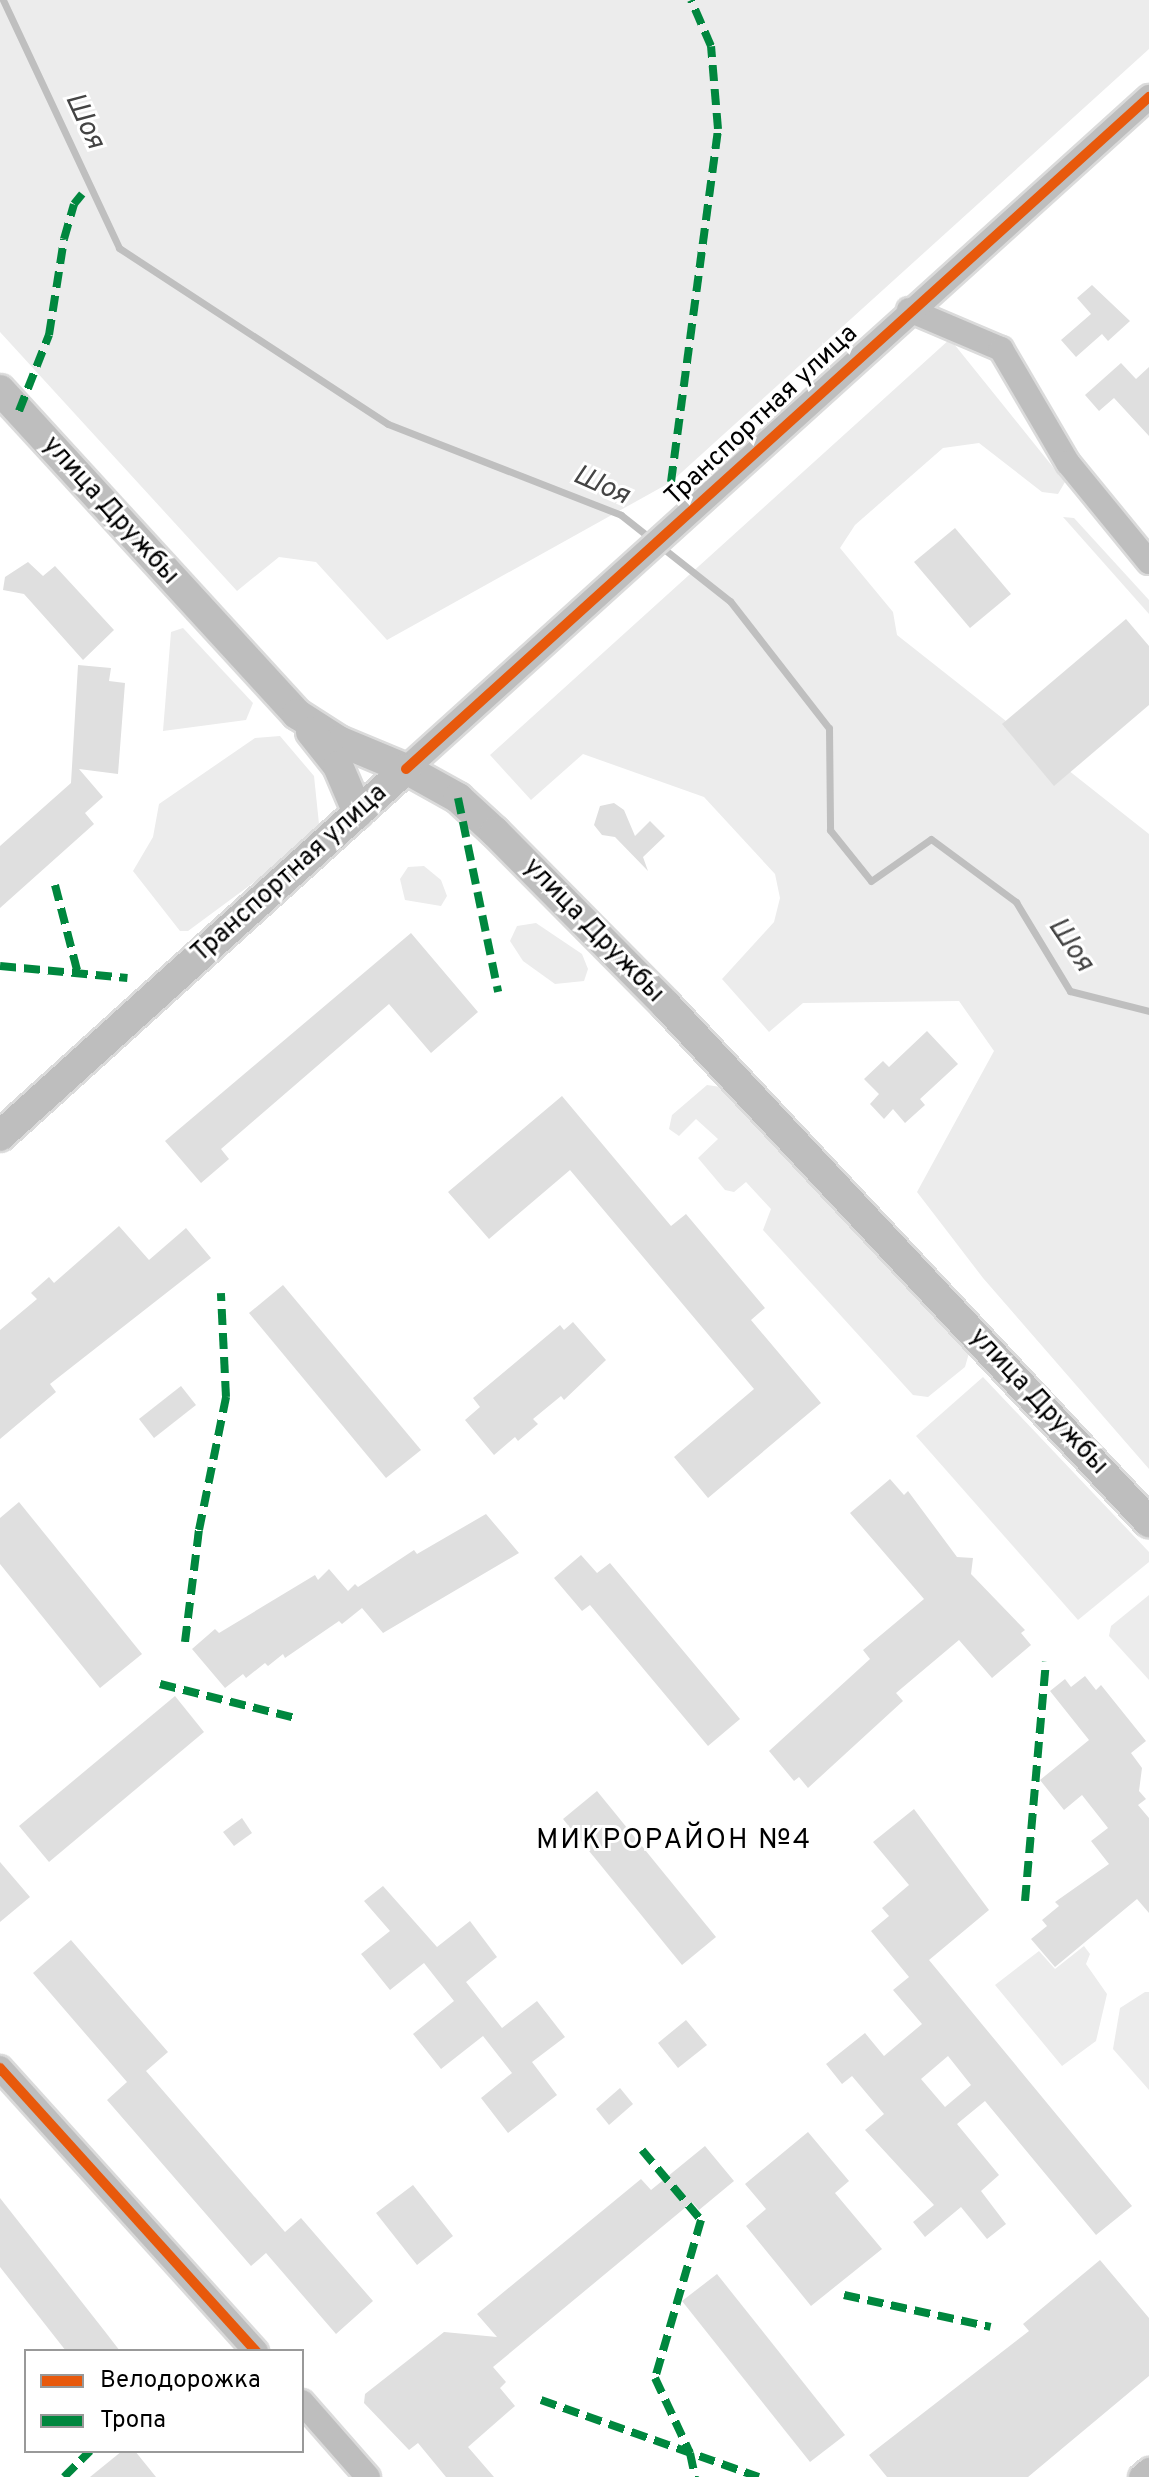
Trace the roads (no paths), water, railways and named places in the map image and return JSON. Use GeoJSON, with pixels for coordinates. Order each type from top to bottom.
{"type":"FeatureCollection","features":[{"type":"Feature","properties":{"kind":"main road","name":"улица Дружбы"},"geometry":{"type":"LineString","coordinates":[[0,390],[297,714],[339,741],[406,769],[458,798],[516,853],[666,1005],[1149,1522]]}},
{"type":"Feature","properties":{"kind":"main road"},"geometry":{"type":"LineString","coordinates":[[297,714],[338,766],[358,813]]}},
{"type":"Feature","properties":{"kind":"main road","name":"Транспортная улица"},"geometry":{"type":"LineString","coordinates":[[0,1136],[406,769]]}},
{"type":"Feature","properties":{"kind":"street","name":"Транспортная улица"},"geometry":{"type":"LineString","coordinates":[[406,769],[674,529],[909,310],[1149,97]]}},
{"type":"Feature","properties":{"kind":"street"},"geometry":{"type":"LineString","coordinates":[[909,310],[1001,349],[1068,463],[1149,562]]}},
{"type":"Feature","properties":{"kind":"street"},"geometry":{"type":"LineString","coordinates":[[0,2068],[254,2349]]}},
{"type":"Feature","properties":{"kind":"street"},"geometry":{"type":"LineString","coordinates":[[304,2404],[368,2477]]}},
{"type":"Feature","properties":{"kind":"street"},"geometry":{"type":"LineString","coordinates":[[1141,2477],[1149,2470]]}},
{"type":"Feature","properties":{"kind":"waterway","name":"Шоя"},"geometry":{"type":"LineString","coordinates":[[3,0],[119,248],[388,424],[621,515],[730,601],[829,728],[830,830],[871,881],[931,839],[1016,902],[1070,991],[1149,1011]]}},
{"type":"Feature","properties":{"kind":"district","name":"МИКРОРАЙОН №4"},"geometry":{"type":"Point","coordinates":[674,1841]}}]}
